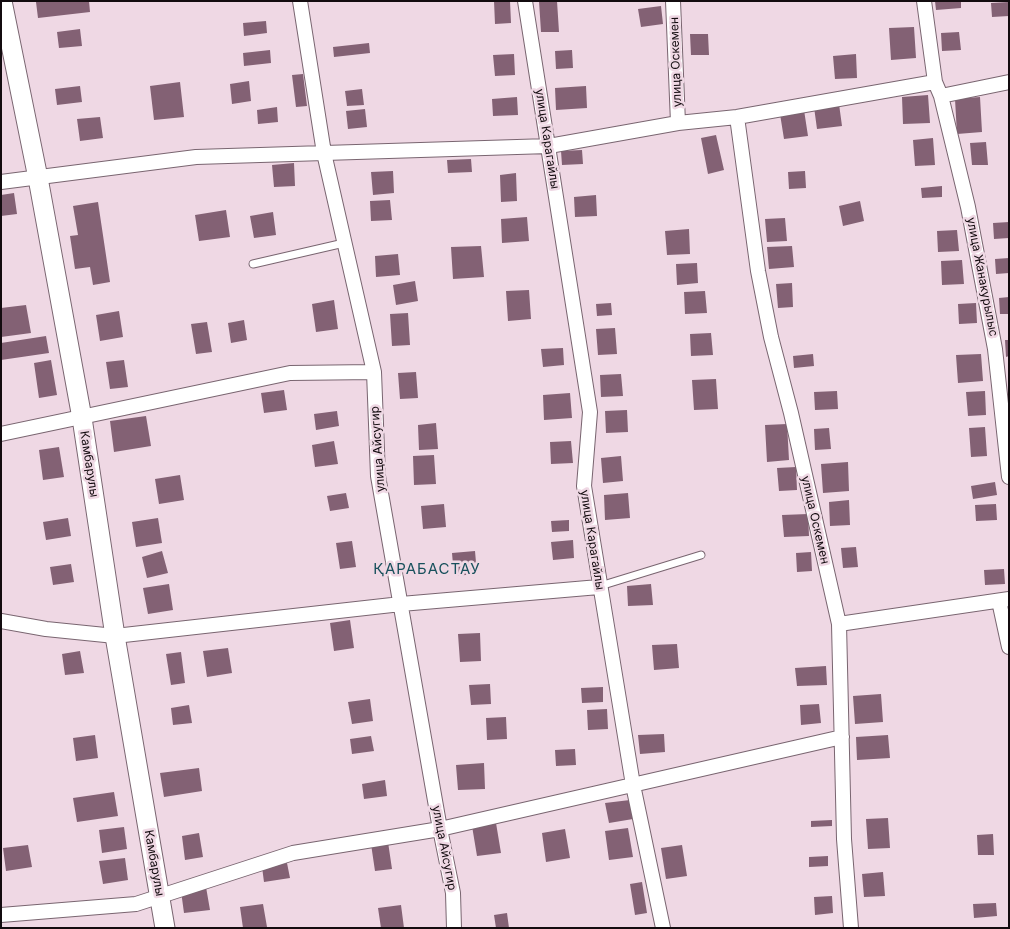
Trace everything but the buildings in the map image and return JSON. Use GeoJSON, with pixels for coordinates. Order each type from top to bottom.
{"type":"FeatureCollection","features":[{"type":"Feature","properties":{"kind":"street","name":"Камбарулы"},"geometry":{"type":"LineString","coordinates":[[2,1],[38,178],[82,418],[115,636],[164,928]]}},
{"type":"Feature","properties":{"kind":"street","name":"улица Айсугир"},"geometry":{"type":"LineString","coordinates":[[300,1],[324,153],[374,372],[378,476],[452,893],[454,928]]}},
{"type":"Feature","properties":{"kind":"street","name":"улица Карагайлы"},"geometry":{"type":"LineString","coordinates":[[525,1],[590,412],[584,486],[633,785],[663,928]]}},
{"type":"Feature","properties":{"kind":"street","name":"улица Оскемен"},"geometry":{"type":"LineString","coordinates":[[674,1],[678,123]]}},
{"type":"Feature","properties":{"kind":"street","name":"улица Жанакурылыс"},"geometry":{"type":"LineString","coordinates":[[924,1],[935,82],[941,96],[968,207],[995,349],[1009,477]]}},
{"type":"Feature","properties":{"kind":"street"},"geometry":{"type":"LineString","coordinates":[[1,182],[196,156],[548,146],[678,123],[737,117],[935,82]]}},
{"type":"Feature","properties":{"kind":"street"},"geometry":{"type":"LineString","coordinates":[[941,96],[1009,82]]}},
{"type":"Feature","properties":{"kind":"street","name":"улица Оскемен"},"geometry":{"type":"LineString","coordinates":[[737,117],[758,271],[769,328],[791,413],[838,624],[844,839],[851,928]]}},
{"type":"Feature","properties":{"kind":"street"},"geometry":{"type":"LineString","coordinates":[[1,434],[290,373],[374,372]]}},
{"type":"Feature","properties":{"kind":"street"},"geometry":{"type":"LineString","coordinates":[[1,621],[46,629],[115,636],[401,604],[599,586]]}},
{"type":"Feature","properties":{"kind":"street"},"geometry":{"type":"LineString","coordinates":[[838,624],[1004,600],[1009,647]]}},
{"type":"Feature","properties":{"kind":"street"},"geometry":{"type":"LineString","coordinates":[[1,915],[136,904],[293,853],[440,829],[842,737]]}},
{"type":"Feature","properties":{"kind":"lane"},"geometry":{"type":"LineString","coordinates":[[253,264],[344,243]]}},
{"type":"Feature","properties":{"kind":"lane"},"geometry":{"type":"LineString","coordinates":[[599,586],[701,555]]}},
{"type":"Feature","properties":{"kind":"district","name":"ҚАРАБАСТАУ"},"geometry":{"type":"Point","coordinates":[427,569]}}]}
